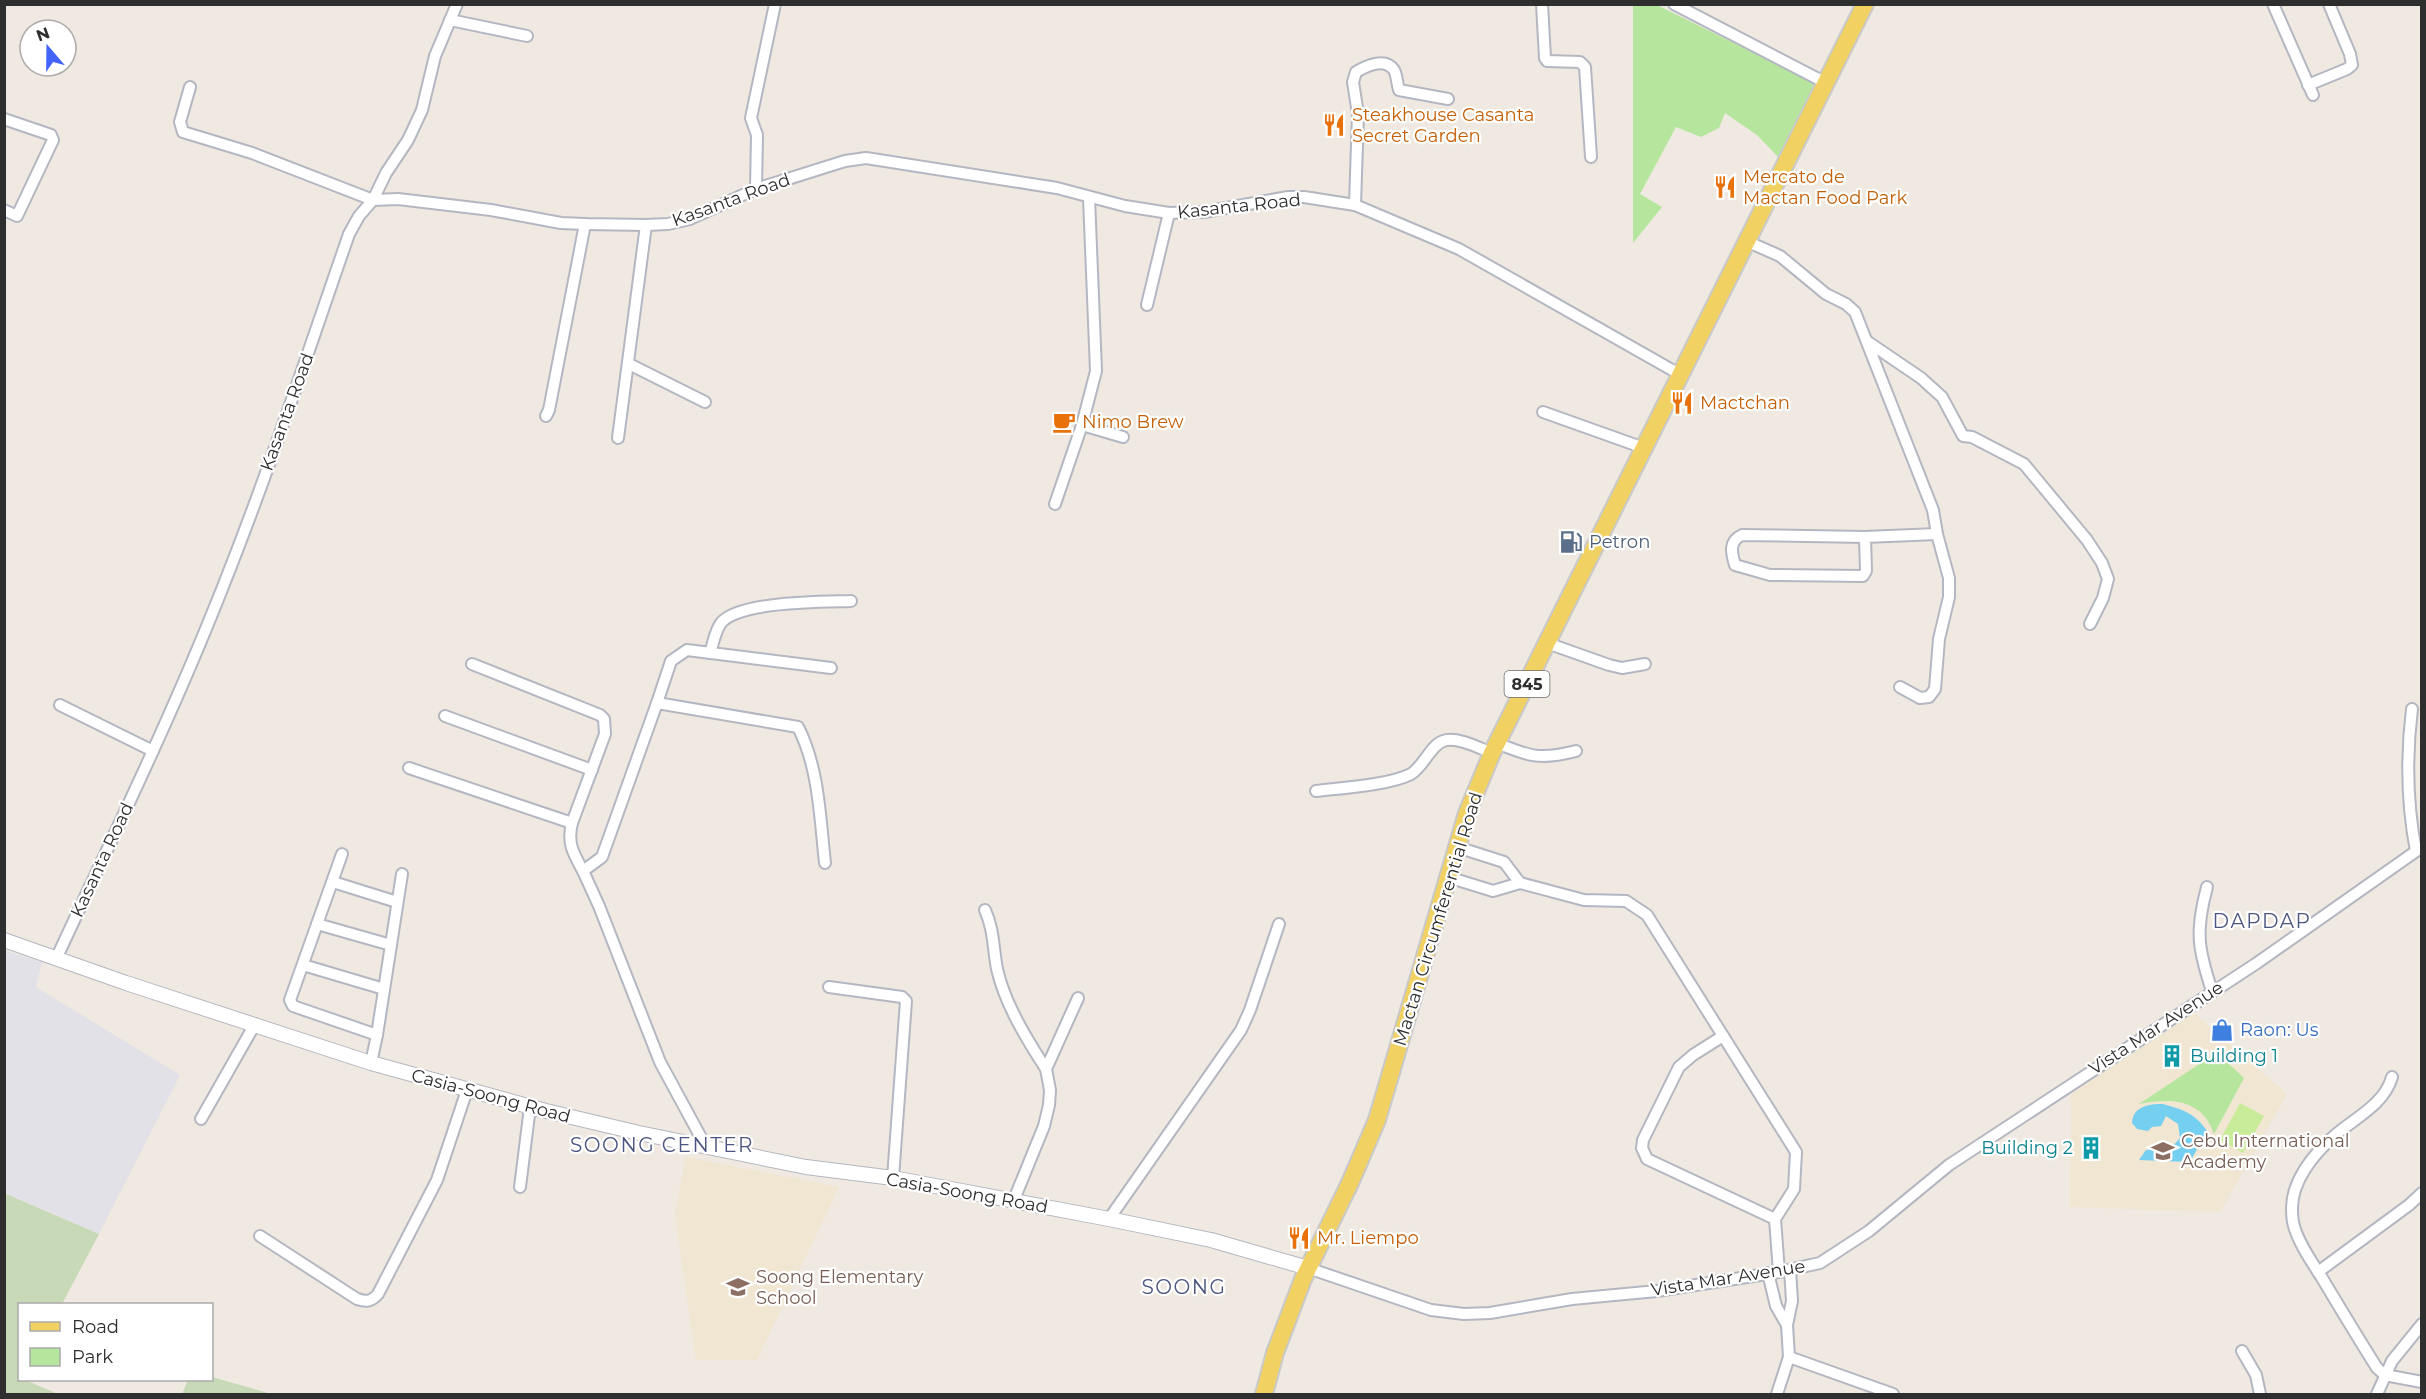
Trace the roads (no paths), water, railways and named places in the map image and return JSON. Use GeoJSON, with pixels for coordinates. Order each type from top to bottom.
{"type":"FeatureCollection","features":[{"type":"Feature","properties":{"kind":"main road","name":"Mactan Circumferential Road"},"geometry":{"type":"LineString","coordinates":[[1264,1395],[1275,1353],[1308,1268],[1350,1183],[1377,1120],[1467,813],[1494,748],[1865,4]]}},
{"type":"Feature","properties":{"kind":"street"},"geometry":{"type":"LineString","coordinates":[[190,87],[180,122],[183,132],[252,153],[373,200],[422,111],[435,56],[457,4]]}},
{"type":"Feature","properties":{"kind":"street"},"geometry":{"type":"LineString","coordinates":[[756,189],[757,135],[751,118],[775,4]]}},
{"type":"Feature","properties":{"kind":"street"},"geometry":{"type":"LineString","coordinates":[[1542,4],[1547,61],[1580,62],[1585,67],[1591,157]]}},
{"type":"Feature","properties":{"kind":"street"},"geometry":{"type":"LineString","coordinates":[[1674,4],[1826,83]]}},
{"type":"Feature","properties":{"kind":"street"},"geometry":{"type":"LineString","coordinates":[[2273,4],[2310,90],[2352,64],[2329,4]]}},
{"type":"Feature","properties":{"kind":"street"},"geometry":{"type":"LineString","coordinates":[[450,20],[527,36]]}},
{"type":"Feature","properties":{"kind":"street"},"geometry":{"type":"LineString","coordinates":[[1355,205],[1358,114],[1353,82],[1356,72],[1376,64],[1386,65],[1395,72],[1399,90],[1448,99]]}},
{"type":"Feature","properties":{"kind":"street"},"geometry":{"type":"LineString","coordinates":[[4,119],[51,135],[53,140],[17,216],[4,210]]}},
{"type":"Feature","properties":{"kind":"street","name":"Kasanta Road"},"geometry":{"type":"LineString","coordinates":[[57,957],[153,751],[225,580],[292,402],[349,234],[358,216],[373,200],[398,199],[491,210],[561,223],[668,224],[690,219],[756,189],[845,161],[866,158],[1052,188],[1089,198],[1169,213],[1203,212],[1288,197],[1305,197],[1355,205],[1459,249],[1681,375]]}},
{"type":"Feature","properties":{"kind":"street"},"geometry":{"type":"LineString","coordinates":[[1055,504],[1082,425],[1095,372],[1089,198]]}},
{"type":"Feature","properties":{"kind":"street"},"geometry":{"type":"LineString","coordinates":[[1147,305],[1169,213]]}},
{"type":"Feature","properties":{"kind":"street"},"geometry":{"type":"LineString","coordinates":[[546,417],[585,224]]}},
{"type":"Feature","properties":{"kind":"street"},"geometry":{"type":"LineString","coordinates":[[618,438],[646,225]]}},
{"type":"Feature","properties":{"kind":"street"},"geometry":{"type":"LineString","coordinates":[[1746,241],[1780,256],[1826,294],[1846,304],[1855,312],[1933,510],[1950,586],[1939,639],[1935,689],[1929,697],[1920,698],[1900,687]]}},
{"type":"Feature","properties":{"kind":"street"},"geometry":{"type":"LineString","coordinates":[[1868,342],[1921,378],[1942,397],[1963,436],[1972,437],[2024,464],[2087,540],[2102,563],[2108,579],[2103,598],[2090,624]]}},
{"type":"Feature","properties":{"kind":"street"},"geometry":{"type":"LineString","coordinates":[[629,364],[705,402]]}},
{"type":"Feature","properties":{"kind":"street"},"geometry":{"type":"LineString","coordinates":[[1543,412],[1644,448]]}},
{"type":"Feature","properties":{"kind":"street"},"geometry":{"type":"LineString","coordinates":[[1082,425],[1123,437]]}},
{"type":"Feature","properties":{"kind":"street"},"geometry":{"type":"LineString","coordinates":[[1865,537],[1866,571],[1863,576],[1770,575],[1735,565],[1731,554],[1732,543],[1742,535],[1865,537],[1937,534]]}},
{"type":"Feature","properties":{"kind":"street"},"geometry":{"type":"LineString","coordinates":[[711,653],[718,628],[722,621],[730,615],[759,607],[851,601]]}},
{"type":"Feature","properties":{"kind":"street"},"geometry":{"type":"LineString","coordinates":[[1547,643],[1622,668],[1645,664]]}},
{"type":"Feature","properties":{"kind":"street"},"geometry":{"type":"LineString","coordinates":[[583,871],[602,857],[671,661],[687,650],[831,668]]}},
{"type":"Feature","properties":{"kind":"street"},"geometry":{"type":"LineString","coordinates":[[472,664],[600,715],[606,725],[605,734],[569,837],[574,855],[599,906],[660,1062],[705,1145]]}},
{"type":"Feature","properties":{"kind":"street"},"geometry":{"type":"LineString","coordinates":[[657,703],[798,727],[807,744],[817,789],[825,863]]}},
{"type":"Feature","properties":{"kind":"street"},"geometry":{"type":"LineString","coordinates":[[60,705],[153,751]]}},
{"type":"Feature","properties":{"kind":"street"},"geometry":{"type":"LineString","coordinates":[[2412,709],[2408,763],[2409,798],[2419,849]]}},
{"type":"Feature","properties":{"kind":"street"},"geometry":{"type":"LineString","coordinates":[[445,716],[592,770]]}},
{"type":"Feature","properties":{"kind":"street"},"geometry":{"type":"LineString","coordinates":[[1316,791],[1410,775],[1444,741],[1453,740],[1540,758],[1576,752]]}},
{"type":"Feature","properties":{"kind":"street"},"geometry":{"type":"LineString","coordinates":[[409,768],[573,823]]}},
{"type":"Feature","properties":{"kind":"street"},"geometry":{"type":"LineString","coordinates":[[1457,847],[1504,862],[1520,883]]}},
{"type":"Feature","properties":{"kind":"street","name":"Vista Mar Avenue"},"geometry":{"type":"LineString","coordinates":[[1308,1268],[1431,1310],[1464,1314],[1490,1313],[1572,1299],[1658,1291],[1779,1272],[1820,1263],[1837,1254],[1883,1221],[1949,1165],[2212,992],[2419,849]]}},
{"type":"Feature","properties":{"kind":"street"},"geometry":{"type":"LineString","coordinates":[[342,854],[303,965],[290,995],[293,1006],[377,1035]]}},
{"type":"Feature","properties":{"kind":"street"},"geometry":{"type":"LineString","coordinates":[[371,1063],[402,873]]}},
{"type":"Feature","properties":{"kind":"street"},"geometry":{"type":"LineString","coordinates":[[1448,876],[1493,891],[1520,883],[1584,900],[1626,901],[1647,915],[1796,1152],[1794,1189],[1775,1219],[1779,1272],[1776,1306],[1787,1324]]}},
{"type":"Feature","properties":{"kind":"street"},"geometry":{"type":"LineString","coordinates":[[333,882],[397,902]]}},
{"type":"Feature","properties":{"kind":"street"},"geometry":{"type":"LineString","coordinates":[[2207,887],[2200,915],[2199,936],[2212,992]]}},
{"type":"Feature","properties":{"kind":"street"},"geometry":{"type":"LineString","coordinates":[[985,910],[991,924],[997,969],[1005,995],[1046,1069],[1050,1090],[1049,1105],[1034,1155],[1013,1202]]}},
{"type":"Feature","properties":{"kind":"street"},"geometry":{"type":"LineString","coordinates":[[317,924],[392,945]]}},
{"type":"Feature","properties":{"kind":"street"},"geometry":{"type":"LineString","coordinates":[[1109,1219],[1241,1030],[1279,924]]}},
{"type":"Feature","properties":{"kind":"street","name":"Casia-Soong Road"},"geometry":{"type":"LineString","coordinates":[[4,940],[126,983],[371,1063],[530,1107],[639,1133],[806,1167],[893,1179],[1211,1240],[1308,1268]]}},
{"type":"Feature","properties":{"kind":"street"},"geometry":{"type":"LineString","coordinates":[[303,965],[384,989]]}},
{"type":"Feature","properties":{"kind":"street"},"geometry":{"type":"LineString","coordinates":[[829,987],[902,997],[906,1001],[893,1179]]}},
{"type":"Feature","properties":{"kind":"street"},"geometry":{"type":"LineString","coordinates":[[1046,1069],[1078,998]]}},
{"type":"Feature","properties":{"kind":"street"},"geometry":{"type":"LineString","coordinates":[[201,1119],[255,1024]]}},
{"type":"Feature","properties":{"kind":"street"},"geometry":{"type":"LineString","coordinates":[[1724,1036],[1693,1055],[1679,1068],[1643,1140],[1643,1154],[1647,1159],[1775,1219]]}},
{"type":"Feature","properties":{"kind":"street"},"geometry":{"type":"LineString","coordinates":[[2392,1077],[2389,1087],[2375,1103],[2331,1138],[2310,1162],[2296,1187],[2292,1205],[2294,1226],[2318,1272],[2367,1353],[2385,1375],[2421,1382]]}},
{"type":"Feature","properties":{"kind":"street"},"geometry":{"type":"LineString","coordinates":[[260,1236],[357,1299],[373,1300],[437,1180],[467,1090]]}},
{"type":"Feature","properties":{"kind":"street"},"geometry":{"type":"LineString","coordinates":[[520,1187],[530,1107]]}},
{"type":"Feature","properties":{"kind":"street"},"geometry":{"type":"LineString","coordinates":[[2318,1272],[2409,1205],[2421,1193]]}},
{"type":"Feature","properties":{"kind":"street"},"geometry":{"type":"LineString","coordinates":[[1777,1395],[1789,1357],[1787,1324],[1792,1301],[1779,1272]]}},
{"type":"Feature","properties":{"kind":"street"},"geometry":{"type":"LineString","coordinates":[[2377,1395],[2392,1361],[2421,1324]]}},
{"type":"Feature","properties":{"kind":"street"},"geometry":{"type":"LineString","coordinates":[[2242,1351],[2256,1375],[2260,1395]]}},
{"type":"Feature","properties":{"kind":"street"},"geometry":{"type":"LineString","coordinates":[[1789,1357],[1893,1395]]}},
{"type":"Feature","properties":{"kind":"water"},"geometry":{"type":"Polygon","coordinates":[[[2163,1104],[2188,1113],[2207,1131],[2190,1162],[2139,1160],[2146,1150],[2172,1147],[2180,1138],[2178,1124],[2166,1116],[2161,1126],[2152,1127],[2148,1131],[2137,1129],[2132,1123],[2135,1113],[2143,1107],[2163,1104]]]}},
{"type":"Feature","properties":{"kind":"place","name":"Steakhouse Casanta Secret Garden"},"geometry":{"type":"Point","coordinates":[1334,125]}},
{"type":"Feature","properties":{"kind":"place","name":"Mercato de Mactan Food Park"},"geometry":{"type":"Point","coordinates":[1725,187]}},
{"type":"Feature","properties":{"kind":"place","name":"Mactchan"},"geometry":{"type":"Point","coordinates":[1682,403]}},
{"type":"Feature","properties":{"kind":"place","name":"Nimo Brew"},"geometry":{"type":"Point","coordinates":[1064,422]}},
{"type":"Feature","properties":{"kind":"place","name":"Petron"},"geometry":{"type":"Point","coordinates":[1571,542]}},
{"type":"Feature","properties":{"kind":"place","name":"Raon: Us"},"geometry":{"type":"Point","coordinates":[2222,1030]}},
{"type":"Feature","properties":{"kind":"place","name":"Building 1"},"geometry":{"type":"Point","coordinates":[2172,1056]}},
{"type":"Feature","properties":{"kind":"place","name":"Building 2"},"geometry":{"type":"Point","coordinates":[2091,1148]}},
{"type":"Feature","properties":{"kind":"place","name":"Cebu International Academy"},"geometry":{"type":"Point","coordinates":[2163,1151]}},
{"type":"Feature","properties":{"kind":"place","name":"Mr. Liempo"},"geometry":{"type":"Point","coordinates":[1299,1238]}},
{"type":"Feature","properties":{"kind":"place","name":"Soong Elementary School"},"geometry":{"type":"Point","coordinates":[738,1287]}},
{"type":"Feature","properties":{"kind":"district","name":"DAPDAP"},"geometry":{"type":"Point","coordinates":[2262,921]}},
{"type":"Feature","properties":{"kind":"district","name":"SOONG CENTER"},"geometry":{"type":"Point","coordinates":[662,1145]}},
{"type":"Feature","properties":{"kind":"district","name":"SOONG"},"geometry":{"type":"Point","coordinates":[1184,1287]}}]}
